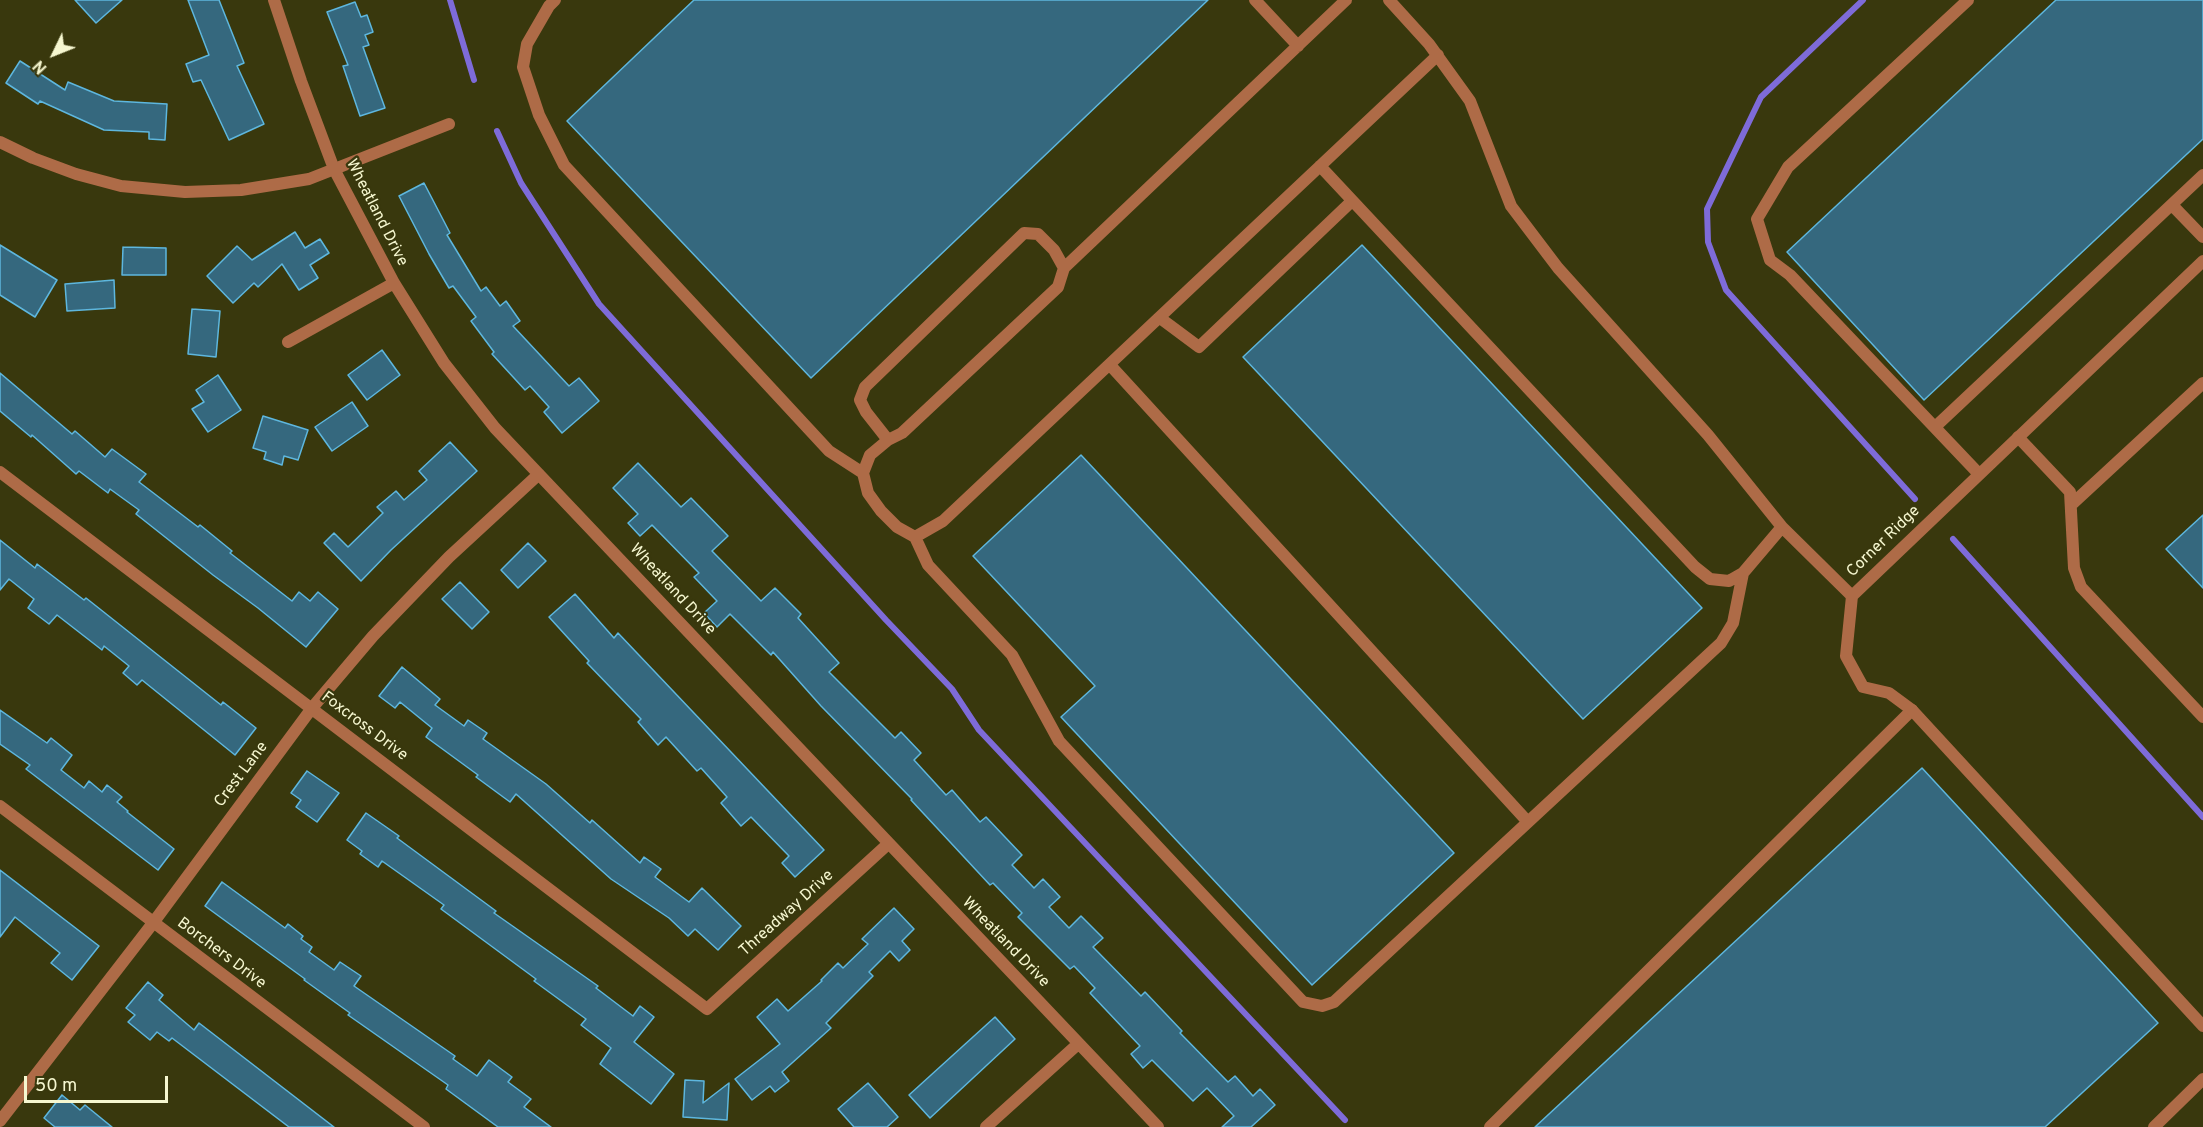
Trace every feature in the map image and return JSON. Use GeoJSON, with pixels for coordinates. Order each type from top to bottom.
{"type":"FeatureCollection","features":[{"type":"Feature","properties":{"kind":"street","name":"Wheatland Drive"},"geometry":{"type":"LineString","coordinates":[[274,0],[334,169],[394,283],[444,363],[495,428],[1158,1127]]}},
{"type":"Feature","properties":{"kind":"street"},"geometry":{"type":"LineString","coordinates":[[555,0],[549,6],[527,44],[523,68],[539,115],[564,165],[829,451],[863,473]]}},
{"type":"Feature","properties":{"kind":"street"},"geometry":{"type":"LineString","coordinates":[[1255,0],[1298,46]]}},
{"type":"Feature","properties":{"kind":"street"},"geometry":{"type":"LineString","coordinates":[[1346,0],[1064,268],[1058,287],[902,433],[888,440],[870,455],[863,473],[868,493],[897,527],[915,537],[928,565],[1012,655],[1059,741],[1303,1002],[1322,1006],[1334,1002],[1721,642],[1733,623],[1743,573]]}},
{"type":"Feature","properties":{"kind":"street"},"geometry":{"type":"LineString","coordinates":[[1389,0],[1430,44],[1470,101],[1511,206],[1558,268],[1708,435],[1782,527],[1852,596]]}},
{"type":"Feature","properties":{"kind":"street"},"geometry":{"type":"LineString","coordinates":[[1968,0],[1788,167],[1757,219],[1770,260],[1790,275],[1979,474]]}},
{"type":"Feature","properties":{"kind":"street"},"geometry":{"type":"LineString","coordinates":[[915,537],[943,521],[1438,55]]}},
{"type":"Feature","properties":{"kind":"street"},"geometry":{"type":"LineString","coordinates":[[0,142],[33,158],[76,174],[121,186],[185,192],[242,190],[309,179],[449,123]]}},
{"type":"Feature","properties":{"kind":"street"},"geometry":{"type":"LineString","coordinates":[[1320,166],[1695,567],[1710,579],[1729,581],[1743,573],[1782,527]]}},
{"type":"Feature","properties":{"kind":"street"},"geometry":{"type":"LineString","coordinates":[[1935,427],[2203,175]]}},
{"type":"Feature","properties":{"kind":"street"},"geometry":{"type":"LineString","coordinates":[[1160,318],[1198,346],[1352,201]]}},
{"type":"Feature","properties":{"kind":"street"},"geometry":{"type":"LineString","coordinates":[[2172,205],[2203,237]]}},
{"type":"Feature","properties":{"kind":"street"},"geometry":{"type":"LineString","coordinates":[[888,440],[866,412],[860,400],[865,387],[1024,233],[1038,234],[1054,250],[1064,268]]}},
{"type":"Feature","properties":{"kind":"street","name":"Corner Ridge"},"geometry":{"type":"LineString","coordinates":[[2203,261],[1852,596],[1846,656],[1863,687],[1889,693],[1912,710],[2203,1026]]}},
{"type":"Feature","properties":{"kind":"street"},"geometry":{"type":"LineString","coordinates":[[288,342],[394,283]]}},
{"type":"Feature","properties":{"kind":"street"},"geometry":{"type":"LineString","coordinates":[[1110,365],[1528,822]]}},
{"type":"Feature","properties":{"kind":"street"},"geometry":{"type":"LineString","coordinates":[[2071,505],[2203,383]]}},
{"type":"Feature","properties":{"kind":"street"},"geometry":{"type":"LineString","coordinates":[[2018,437],[2070,492],[2074,568],[2081,587],[2203,717]]}},
{"type":"Feature","properties":{"kind":"street","name":"Foxcross Drive"},"geometry":{"type":"LineString","coordinates":[[0,471],[708,1009]]}},
{"type":"Feature","properties":{"kind":"street","name":"Crest Lane"},"geometry":{"type":"LineString","coordinates":[[0,1121],[153,923],[312,708],[373,636],[426,580],[539,474]]}},
{"type":"Feature","properties":{"kind":"street"},"geometry":{"type":"LineString","coordinates":[[1490,1127],[1912,710]]}},
{"type":"Feature","properties":{"kind":"street","name":"Borchers Drive"},"geometry":{"type":"LineString","coordinates":[[0,806],[423,1127]]}},
{"type":"Feature","properties":{"kind":"street","name":"Threadway Drive"},"geometry":{"type":"LineString","coordinates":[[708,1009],[888,844]]}},
{"type":"Feature","properties":{"kind":"street"},"geometry":{"type":"LineString","coordinates":[[986,1127],[1078,1044]]}},
{"type":"Feature","properties":{"kind":"street"},"geometry":{"type":"LineString","coordinates":[[2154,1127],[2203,1079]]}},
{"type":"Feature","properties":{"kind":"building"},"geometry":{"type":"Polygon","coordinates":[[[75,0],[122,0],[96,23],[75,0]]]}},
{"type":"Feature","properties":{"kind":"building"},"geometry":{"type":"Polygon","coordinates":[[[188,0],[219,0],[244,63],[237,66],[264,124],[229,140],[201,80],[193,82],[186,64],[209,55],[188,0]]]}},
{"type":"Feature","properties":{"kind":"building"},"geometry":{"type":"Polygon","coordinates":[[[694,0],[1208,0],[811,378],[567,121],[694,0]]]}},
{"type":"Feature","properties":{"kind":"building"},"geometry":{"type":"Polygon","coordinates":[[[2056,0],[2203,0],[2203,139],[1924,400],[1787,252],[2056,0]]]}},
{"type":"Feature","properties":{"kind":"building"},"geometry":{"type":"Polygon","coordinates":[[[355,2],[361,17],[367,15],[373,32],[365,35],[369,45],[363,47],[385,108],[360,116],[343,66],[348,65],[327,12],[355,2]]]}},
{"type":"Feature","properties":{"kind":"building"},"geometry":{"type":"Polygon","coordinates":[[[20,61],[65,90],[68,82],[114,101],[167,104],[165,140],[149,139],[149,132],[104,130],[40,101],[38,104],[6,83],[20,61]]]}},
{"type":"Feature","properties":{"kind":"building"},"geometry":{"type":"Polygon","coordinates":[[[424,183],[450,233],[447,235],[481,291],[486,287],[500,306],[506,301],[520,321],[513,326],[569,386],[579,378],[599,401],[562,433],[544,412],[549,407],[530,386],[525,390],[492,354],[494,352],[471,321],[476,317],[453,286],[449,288],[429,254],[399,196],[424,183]]]}},
{"type":"Feature","properties":{"kind":"building"},"geometry":{"type":"Polygon","coordinates":[[[295,232],[305,248],[320,239],[329,253],[310,265],[318,278],[299,290],[282,264],[258,287],[254,283],[233,303],[207,276],[237,246],[252,260],[295,232]]]}},
{"type":"Feature","properties":{"kind":"building"},"geometry":{"type":"Polygon","coordinates":[[[0,245],[57,280],[35,317],[0,295],[0,245]]]}},
{"type":"Feature","properties":{"kind":"building"},"geometry":{"type":"Polygon","coordinates":[[[1362,245],[1702,608],[1583,719],[1243,357],[1362,245]]]}},
{"type":"Feature","properties":{"kind":"building"},"geometry":{"type":"Polygon","coordinates":[[[123,247],[166,248],[166,275],[122,275],[123,247]]]}},
{"type":"Feature","properties":{"kind":"building"},"geometry":{"type":"Polygon","coordinates":[[[114,280],[115,308],[67,311],[65,284],[114,280]]]}},
{"type":"Feature","properties":{"kind":"building"},"geometry":{"type":"Polygon","coordinates":[[[192,309],[220,311],[216,357],[188,354],[192,309]]]}},
{"type":"Feature","properties":{"kind":"building"},"geometry":{"type":"Polygon","coordinates":[[[382,350],[400,375],[367,400],[348,375],[382,350]]]}},
{"type":"Feature","properties":{"kind":"building"},"geometry":{"type":"Polygon","coordinates":[[[0,373],[72,434],[75,431],[105,457],[112,449],[146,474],[139,482],[198,527],[200,525],[232,551],[230,553],[292,601],[299,592],[310,601],[318,592],[338,609],[306,647],[136,514],[139,510],[110,489],[108,493],[79,471],[76,474],[32,435],[31,437],[0,411],[0,373]]]}},
{"type":"Feature","properties":{"kind":"building"},"geometry":{"type":"Polygon","coordinates":[[[218,375],[241,410],[208,432],[192,409],[204,402],[196,390],[218,375]]]}},
{"type":"Feature","properties":{"kind":"building"},"geometry":{"type":"Polygon","coordinates":[[[352,402],[368,426],[332,451],[315,427],[352,402]]]}},
{"type":"Feature","properties":{"kind":"building"},"geometry":{"type":"Polygon","coordinates":[[[263,416],[308,430],[298,460],[284,456],[282,465],[264,459],[266,452],[253,448],[263,416]]]}},
{"type":"Feature","properties":{"kind":"building"},"geometry":{"type":"Polygon","coordinates":[[[450,442],[477,471],[391,550],[361,581],[324,543],[334,533],[348,547],[383,513],[377,507],[396,491],[404,500],[427,480],[419,471],[450,442]]]}},
{"type":"Feature","properties":{"kind":"building"},"geometry":{"type":"Polygon","coordinates":[[[1081,455],[1454,853],[1312,985],[1061,717],[1095,686],[973,556],[1081,455]]]}},
{"type":"Feature","properties":{"kind":"building"},"geometry":{"type":"Polygon","coordinates":[[[638,463],[681,507],[691,498],[728,536],[712,551],[761,601],[775,588],[801,614],[798,618],[839,663],[829,672],[895,738],[901,732],[921,753],[914,760],[946,795],[952,790],[980,822],[986,817],[1022,855],[1012,865],[1034,888],[1043,879],[1060,897],[1049,907],[1069,928],[1081,916],[1103,938],[1093,947],[1141,996],[1145,992],[1182,1031],[1180,1033],[1228,1082],[1235,1076],[1253,1096],[1260,1089],[1275,1105],[1251,1127],[1222,1127],[1234,1116],[1207,1088],[1193,1101],[1152,1060],[1143,1068],[1131,1054],[1140,1046],[1090,993],[1095,988],[1074,966],[1070,969],[1018,917],[1022,913],[993,883],[990,885],[773,652],[771,655],[730,614],[717,627],[704,613],[717,601],[694,577],[699,573],[652,525],[640,536],[628,523],[638,514],[613,488],[638,463]]]}},
{"type":"Feature","properties":{"kind":"building"},"geometry":{"type":"Polygon","coordinates":[[[2203,515],[2203,588],[2166,549],[2203,515]]]}},
{"type":"Feature","properties":{"kind":"building"},"geometry":{"type":"Polygon","coordinates":[[[0,540],[35,568],[37,564],[84,600],[86,598],[221,705],[223,702],[256,728],[235,755],[142,680],[137,685],[123,673],[129,666],[104,646],[102,650],[57,615],[49,624],[28,608],[34,599],[9,579],[0,590],[0,540]]]}},
{"type":"Feature","properties":{"kind":"building"},"geometry":{"type":"Polygon","coordinates":[[[528,543],[546,561],[518,588],[501,570],[528,543]]]}},
{"type":"Feature","properties":{"kind":"building"},"geometry":{"type":"Polygon","coordinates":[[[460,582],[489,612],[472,629],[442,599],[460,582]]]}},
{"type":"Feature","properties":{"kind":"building"},"geometry":{"type":"Polygon","coordinates":[[[575,594],[614,638],[618,633],[824,850],[795,877],[782,863],[789,856],[751,817],[741,826],[721,803],[727,797],[701,768],[697,771],[666,737],[658,745],[638,722],[641,719],[587,663],[589,661],[549,617],[575,594]]]}},
{"type":"Feature","properties":{"kind":"building"},"geometry":{"type":"Polygon","coordinates":[[[402,667],[440,699],[435,705],[464,726],[468,720],[487,733],[483,739],[546,784],[590,823],[592,820],[640,863],[644,857],[661,869],[655,877],[689,902],[702,888],[741,926],[718,950],[695,929],[688,936],[669,918],[611,879],[516,794],[510,802],[476,777],[478,775],[426,737],[432,728],[400,702],[395,708],[379,696],[402,667]]]}},
{"type":"Feature","properties":{"kind":"building"},"geometry":{"type":"Polygon","coordinates":[[[0,710],[47,743],[51,738],[72,755],[61,770],[84,788],[89,781],[102,792],[107,785],[122,797],[117,802],[127,812],[174,849],[158,870],[26,769],[30,765],[0,744],[0,710]]]}},
{"type":"Feature","properties":{"kind":"building"},"geometry":{"type":"Polygon","coordinates":[[[1922,768],[2158,1023],[2045,1127],[1535,1127],[1922,768]]]}},
{"type":"Feature","properties":{"kind":"building"},"geometry":{"type":"Polygon","coordinates":[[[307,771],[339,793],[317,822],[296,807],[301,800],[291,793],[307,771]]]}},
{"type":"Feature","properties":{"kind":"building"},"geometry":{"type":"Polygon","coordinates":[[[366,813],[496,911],[494,913],[598,986],[596,988],[633,1016],[640,1006],[654,1017],[634,1042],[674,1074],[651,1104],[600,1064],[611,1048],[581,1025],[586,1019],[441,909],[444,905],[382,861],[378,867],[360,854],[362,851],[347,840],[366,813]]]}},
{"type":"Feature","properties":{"kind":"building"},"geometry":{"type":"Polygon","coordinates":[[[0,870],[99,946],[72,980],[51,963],[60,953],[15,917],[0,937],[0,870]]]}},
{"type":"Feature","properties":{"kind":"building"},"geometry":{"type":"Polygon","coordinates":[[[222,882],[285,928],[288,924],[303,936],[301,939],[312,947],[309,952],[334,970],[340,962],[361,976],[354,986],[455,1056],[453,1059],[477,1076],[489,1060],[512,1077],[508,1082],[531,1099],[524,1107],[551,1127],[498,1127],[446,1089],[448,1085],[348,1015],[350,1013],[205,906],[222,882]]]}},
{"type":"Feature","properties":{"kind":"building"},"geometry":{"type":"Polygon","coordinates":[[[894,908],[914,929],[902,941],[910,950],[899,961],[890,951],[869,972],[873,976],[826,1023],[831,1028],[782,1072],[789,1081],[775,1092],[770,1086],[752,1100],[735,1079],[780,1044],[757,1017],[777,999],[788,1011],[822,981],[838,963],[843,968],[868,944],[862,939],[894,908]]]}},
{"type":"Feature","properties":{"kind":"building"},"geometry":{"type":"Polygon","coordinates":[[[148,982],[163,995],[159,1000],[194,1030],[199,1023],[334,1127],[289,1127],[172,1038],[169,1041],[157,1032],[150,1040],[128,1022],[135,1015],[126,1008],[148,982]]]}},
{"type":"Feature","properties":{"kind":"building"},"geometry":{"type":"Polygon","coordinates":[[[995,1017],[1015,1039],[930,1118],[909,1095],[995,1017]]]}},
{"type":"Feature","properties":{"kind":"building"},"geometry":{"type":"Polygon","coordinates":[[[685,1080],[704,1081],[703,1103],[729,1083],[727,1120],[683,1117],[685,1080]]]}},
{"type":"Feature","properties":{"kind":"building"},"geometry":{"type":"Polygon","coordinates":[[[868,1083],[898,1117],[887,1127],[854,1127],[838,1109],[868,1083]]]}},
{"type":"Feature","properties":{"kind":"building"},"geometry":{"type":"Polygon","coordinates":[[[62,1095],[80,1110],[85,1105],[112,1127],[55,1127],[44,1118],[62,1095]]]}},
{"type":"Feature","properties":{"kind":"waterway"},"geometry":{"type":"LineString","coordinates":[[450,0],[474,80]]}},
{"type":"Feature","properties":{"kind":"waterway"},"geometry":{"type":"LineString","coordinates":[[1863,0],[1761,97],[1707,209],[1708,242],[1726,290],[1915,499]]}},
{"type":"Feature","properties":{"kind":"waterway"},"geometry":{"type":"LineString","coordinates":[[497,131],[521,183],[599,304],[886,620],[952,689],[979,730],[1345,1120]]}},
{"type":"Feature","properties":{"kind":"waterway"},"geometry":{"type":"LineString","coordinates":[[1953,539],[2203,817]]}}]}
